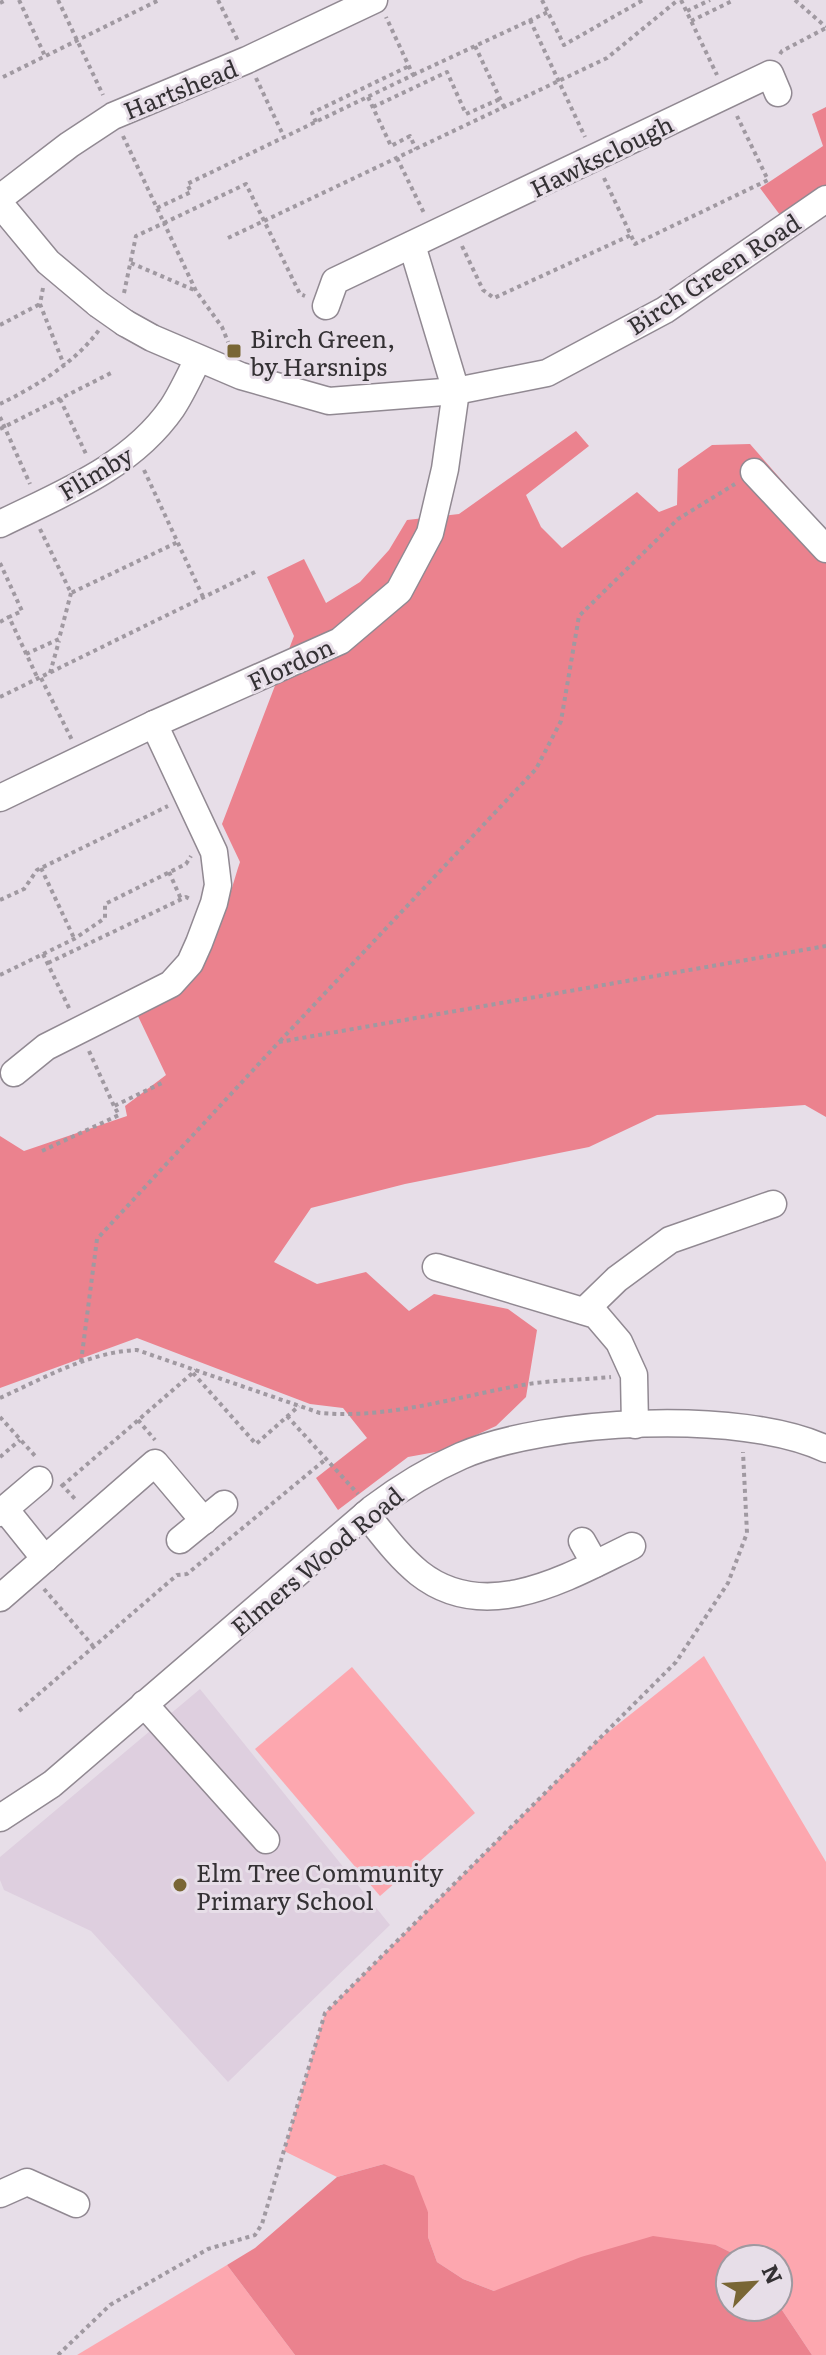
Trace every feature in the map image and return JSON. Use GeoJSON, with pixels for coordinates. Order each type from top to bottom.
{"type":"FeatureCollection","features":[{"type":"Feature","properties":{"kind":"street","name":"Hartshead"},"geometry":{"type":"LineString","coordinates":[[0,201],[69,145],[113,116],[379,7]]}},
{"type":"Feature","properties":{"kind":"street","name":"Hawksclough"},"geometry":{"type":"LineString","coordinates":[[326,306],[335,281],[774,83]]}},
{"type":"Feature","properties":{"kind":"street","name":"Birch Green Road"},"geometry":{"type":"LineString","coordinates":[[0,201],[48,262],[125,323],[198,359],[241,376],[329,401],[456,391],[547,373],[665,310],[826,199]]}},
{"type":"Feature","properties":{"kind":"street"},"geometry":{"type":"LineString","coordinates":[[412,245],[456,391]]}},
{"type":"Feature","properties":{"kind":"street","name":"Flimby"},"geometry":{"type":"LineString","coordinates":[[0,524],[96,476],[134,450],[173,406],[198,359]]}},
{"type":"Feature","properties":{"kind":"street","name":"Flordon"},"geometry":{"type":"LineString","coordinates":[[0,798],[154,724],[340,641],[399,591],[430,533],[445,469],[456,391]]}},
{"type":"Feature","properties":{"kind":"street"},"geometry":{"type":"LineString","coordinates":[[754,472],[826,549]]}},
{"type":"Feature","properties":{"kind":"street"},"geometry":{"type":"LineString","coordinates":[[14,1073],[46,1047],[171,984],[190,963],[212,908],[218,885],[217,869],[207,835],[154,724]]}},
{"type":"Feature","properties":{"kind":"street"},"geometry":{"type":"LineString","coordinates":[[584,1311],[617,1279],[670,1240],[773,1204]]}},
{"type":"Feature","properties":{"kind":"street"},"geometry":{"type":"LineString","coordinates":[[436,1267],[596,1315],[619,1342],[634,1375],[635,1425]]}},
{"type":"Feature","properties":{"kind":"street","name":"Elmers Wood Road"},"geometry":{"type":"LineString","coordinates":[[0,1818],[52,1784],[369,1512],[429,1471],[463,1455],[542,1433],[635,1425],[742,1427],[781,1434],[826,1449]]}},
{"type":"Feature","properties":{"kind":"street"},"geometry":{"type":"LineString","coordinates":[[0,1598],[155,1463],[214,1512],[180,1540]]}},
{"type":"Feature","properties":{"kind":"street"},"geometry":{"type":"LineString","coordinates":[[37,1565],[2,1511],[50,1483]]}},
{"type":"Feature","properties":{"kind":"street"},"geometry":{"type":"LineString","coordinates":[[369,1512],[399,1555],[421,1575],[443,1587],[468,1594],[512,1596],[553,1583],[588,1552],[632,1546]]}},
{"type":"Feature","properties":{"kind":"street"},"geometry":{"type":"LineString","coordinates":[[144,1704],[266,1840]]}},
{"type":"Feature","properties":{"kind":"street"},"geometry":{"type":"LineString","coordinates":[[0,2194],[27,2182],[76,2204]]}},
{"type":"Feature","properties":{"kind":"path"},"geometry":{"type":"LineString","coordinates":[[0,3],[6,0]]}},
{"type":"Feature","properties":{"kind":"path"},"geometry":{"type":"LineString","coordinates":[[19,0],[45,56]]}},
{"type":"Feature","properties":{"kind":"path"},"geometry":{"type":"LineString","coordinates":[[58,0],[164,223],[246,184],[300,294],[326,306]]}},
{"type":"Feature","properties":{"kind":"path"},"geometry":{"type":"LineString","coordinates":[[3,77],[159,0]]}},
{"type":"Feature","properties":{"kind":"path"},"geometry":{"type":"LineString","coordinates":[[218,0],[284,137]]}},
{"type":"Feature","properties":{"kind":"path"},"geometry":{"type":"LineString","coordinates":[[542,0],[564,45],[643,0]]}},
{"type":"Feature","properties":{"kind":"path"},"geometry":{"type":"LineString","coordinates":[[228,238],[607,58],[678,0]]}},
{"type":"Feature","properties":{"kind":"path"},"geometry":{"type":"LineString","coordinates":[[686,11],[710,0]]}},
{"type":"Feature","properties":{"kind":"path"},"geometry":{"type":"LineString","coordinates":[[691,21],[734,0]]}},
{"type":"Feature","properties":{"kind":"path"},"geometry":{"type":"LineString","coordinates":[[774,83],[782,51],[826,27],[795,0]]}},
{"type":"Feature","properties":{"kind":"path"},"geometry":{"type":"LineString","coordinates":[[379,7],[413,75]]}},
{"type":"Feature","properties":{"kind":"path"},"geometry":{"type":"LineString","coordinates":[[157,208],[191,192],[187,184],[548,12]]}},
{"type":"Feature","properties":{"kind":"path"},"geometry":{"type":"LineString","coordinates":[[475,46],[504,107]]}},
{"type":"Feature","properties":{"kind":"path"},"geometry":{"type":"LineString","coordinates":[[316,122],[312,113],[409,66]]}},
{"type":"Feature","properties":{"kind":"path"},"geometry":{"type":"LineString","coordinates":[[373,107],[447,72],[466,114],[500,99]]}},
{"type":"Feature","properties":{"kind":"path"},"geometry":{"type":"LineString","coordinates":[[368,97],[391,146],[410,136],[416,149]]}},
{"type":"Feature","properties":{"kind":"path"},"geometry":{"type":"LineString","coordinates":[[397,158],[425,216]]}},
{"type":"Feature","properties":{"kind":"path"},"geometry":{"type":"LineString","coordinates":[[452,226],[483,290],[494,298],[631,235]]}},
{"type":"Feature","properties":{"kind":"path"},"geometry":{"type":"LineString","coordinates":[[48,262],[40,304],[64,365]]}},
{"type":"Feature","properties":{"kind":"path"},"geometry":{"type":"LineString","coordinates":[[131,263],[196,291]]}},
{"type":"Feature","properties":{"kind":"path"},"geometry":{"type":"LineString","coordinates":[[0,325],[40,304]]}},
{"type":"Feature","properties":{"kind":"path"},"geometry":{"type":"LineString","coordinates":[[2,428],[113,372]]}},
{"type":"Feature","properties":{"kind":"path"},"geometry":{"type":"LineString","coordinates":[[60,399],[96,476]]}},
{"type":"Feature","properties":{"kind":"path"},"geometry":{"type":"LineString","coordinates":[[0,417],[71,593],[50,673]]}},
{"type":"Feature","properties":{"kind":"path"},"geometry":{"type":"LineString","coordinates":[[134,450],[204,599]]}},
{"type":"Feature","properties":{"kind":"path"},"geometry":{"type":"LineString","coordinates":[[81,1362],[97,1239],[536,769],[561,721],[579,616],[678,519],[754,472]]}},
{"type":"Feature","properties":{"kind":"path"},"geometry":{"type":"LineString","coordinates":[[71,593],[178,542]]}},
{"type":"Feature","properties":{"kind":"path"},"geometry":{"type":"LineString","coordinates":[[0,563],[22,611],[0,622]]}},
{"type":"Feature","properties":{"kind":"path"},"geometry":{"type":"LineString","coordinates":[[0,697],[255,572]]}},
{"type":"Feature","properties":{"kind":"path"},"geometry":{"type":"LineString","coordinates":[[9,617],[81,759]]}},
{"type":"Feature","properties":{"kind":"path"},"geometry":{"type":"LineString","coordinates":[[26,654],[59,639]]}},
{"type":"Feature","properties":{"kind":"path"},"geometry":{"type":"LineString","coordinates":[[0,900],[24,889],[41,868],[188,796]]}},
{"type":"Feature","properties":{"kind":"path"},"geometry":{"type":"LineString","coordinates":[[0,975],[74,939],[105,918],[105,904],[186,864],[207,835]]}},
{"type":"Feature","properties":{"kind":"path"},"geometry":{"type":"LineString","coordinates":[[41,868],[74,939]]}},
{"type":"Feature","properties":{"kind":"path"},"geometry":{"type":"LineString","coordinates":[[169,872],[181,900]]}},
{"type":"Feature","properties":{"kind":"path"},"geometry":{"type":"LineString","coordinates":[[48,963],[186,897],[212,908]]}},
{"type":"Feature","properties":{"kind":"path"},"geometry":{"type":"LineString","coordinates":[[279,1042],[826,946]]}},
{"type":"Feature","properties":{"kind":"path"},"geometry":{"type":"LineString","coordinates":[[42,1151],[119,1115],[114,1106],[164,1082]]}},
{"type":"Feature","properties":{"kind":"path"},"geometry":{"type":"LineString","coordinates":[[0,1398],[81,1362],[119,1351],[137,1350],[320,1413],[351,1416],[522,1385],[634,1375]]}},
{"type":"Feature","properties":{"kind":"path"},"geometry":{"type":"LineString","coordinates":[[194,1371],[256,1444],[299,1406]]}},
{"type":"Feature","properties":{"kind":"path"},"geometry":{"type":"LineString","coordinates":[[50,1483],[194,1371]]}},
{"type":"Feature","properties":{"kind":"path"},"geometry":{"type":"LineString","coordinates":[[287,1416],[369,1512]]}},
{"type":"Feature","properties":{"kind":"path"},"geometry":{"type":"LineString","coordinates":[[58,2355],[110,2305],[208,2249],[255,2235],[262,2224],[325,2013],[676,1662],[728,1583],[747,1533],[742,1427]]}},
{"type":"Feature","properties":{"kind":"path"},"geometry":{"type":"LineString","coordinates":[[0,1457],[20,1440]]}},
{"type":"Feature","properties":{"kind":"path"},"geometry":{"type":"LineString","coordinates":[[19,1711],[177,1575],[187,1574],[326,1459]]}},
{"type":"Feature","properties":{"kind":"path"},"geometry":{"type":"LineString","coordinates":[[37,1565],[94,1647]]}},
{"type":"Feature","properties":{"kind":"shaded area"},"geometry":{"type":"Polygon","coordinates":[[[826,107],[826,189],[783,219],[760,188],[823,146],[812,114],[826,107]]]}},
{"type":"Feature","properties":{"kind":"shaded area"},"geometry":{"type":"Polygon","coordinates":[[[576,431],[589,446],[526,495],[541,527],[562,548],[637,492],[659,512],[677,505],[678,469],[712,445],[750,444],[826,531],[826,1117],[805,1105],[657,1115],[589,1147],[405,1184],[311,1208],[274,1262],[317,1284],[366,1272],[409,1311],[434,1294],[508,1309],[537,1330],[526,1397],[496,1426],[441,1451],[408,1457],[338,1510],[316,1478],[367,1438],[343,1408],[310,1404],[137,1338],[0,1388],[0,1136],[24,1151],[127,1116],[125,1106],[166,1075],[137,1014],[175,995],[196,975],[213,945],[240,862],[222,824],[294,636],[267,577],[304,559],[326,603],[360,582],[389,550],[407,520],[459,514],[576,431]]]}},
{"type":"Feature","properties":{"kind":"shaded area"},"geometry":{"type":"Polygon","coordinates":[[[704,1656],[826,1862],[826,2355],[812,2355],[791,2323],[794,2323],[794,2243],[714,2243],[526,2287],[494,2291],[463,2279],[437,2262],[428,2237],[428,2212],[384,2164],[337,2177],[284,2151],[325,2013],[597,1741],[704,1656]]]}},
{"type":"Feature","properties":{"kind":"shaded area"},"geometry":{"type":"Polygon","coordinates":[[[352,1667],[475,1813],[380,1896],[255,1749],[352,1667]]]}},
{"type":"Feature","properties":{"kind":"shaded area","name":"Elm Tree Community Primary School"},"geometry":{"type":"Polygon","coordinates":[[[200,1689],[390,1925],[228,2082],[91,1931],[4,1890],[0,1880],[0,1857],[200,1689]]]}},
{"type":"Feature","properties":{"kind":"shaded area"},"geometry":{"type":"Polygon","coordinates":[[[384,2164],[414,2176],[428,2212],[428,2237],[437,2262],[463,2279],[494,2291],[581,2257],[653,2236],[714,2245],[714,2323],[791,2323],[812,2355],[295,2355],[227,2265],[255,2248],[337,2177],[384,2164]]]}},
{"type":"Feature","properties":{"kind":"shaded area"},"geometry":{"type":"Polygon","coordinates":[[[227,2265],[295,2355],[77,2355],[227,2265]]]}},
{"type":"Feature","properties":{"kind":"place","name":"Birch Green, by Harsnips"},"geometry":{"type":"Point","coordinates":[234,351]}},
{"type":"Feature","properties":{"kind":"place","name":"Elm Tree Community Primary School"},"geometry":{"type":"Point","coordinates":[180,1885]}}]}
